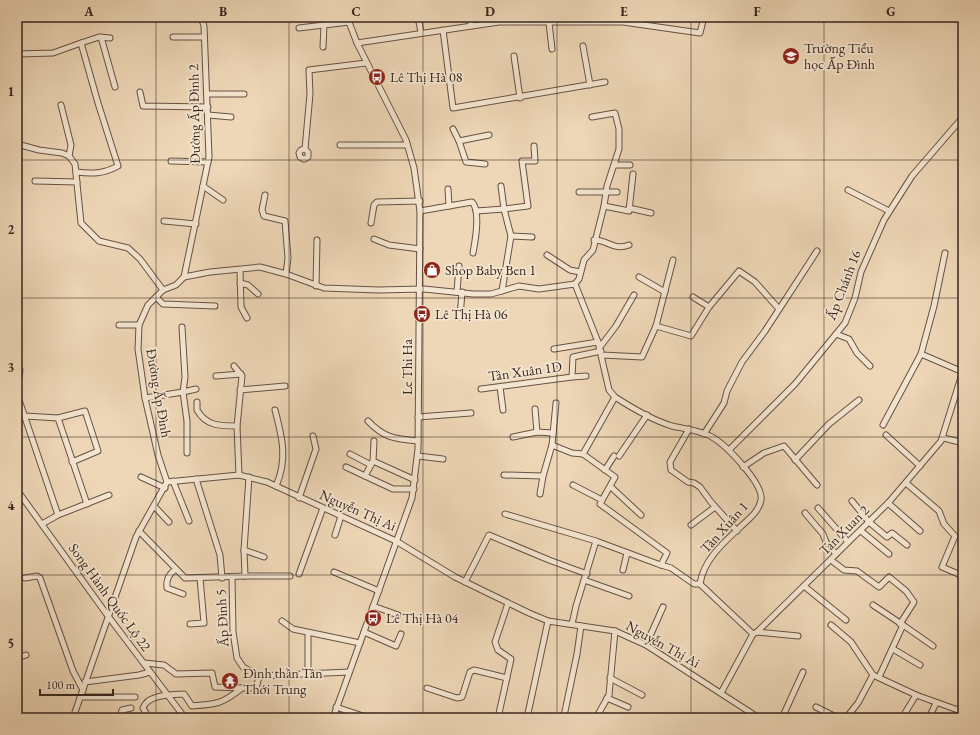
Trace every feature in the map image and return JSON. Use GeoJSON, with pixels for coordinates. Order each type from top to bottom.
{"type":"FeatureCollection","features":[{"type":"Feature","properties":{"kind":"street"},"geometry":{"type":"LineString","coordinates":[[418,17],[421,32]]}},
{"type":"Feature","properties":{"kind":"street"},"geometry":{"type":"LineString","coordinates":[[470,17],[471,25]]}},
{"type":"Feature","properties":{"kind":"street"},"geometry":{"type":"LineString","coordinates":[[356,43],[421,32],[499,22],[623,22],[700,33],[704,17]]}},
{"type":"Feature","properties":{"kind":"street","name":"Đường Ấp Đình 2"},"geometry":{"type":"LineString","coordinates":[[184,277],[208,162],[208,107],[202,19]]}},
{"type":"Feature","properties":{"kind":"street"},"geometry":{"type":"LineString","coordinates":[[299,28],[324,25],[348,19]]}},
{"type":"Feature","properties":{"kind":"street","name":"Le Thi Ha"},"geometry":{"type":"LineString","coordinates":[[333,718],[412,498],[418,456],[420,201],[414,168],[407,145],[356,43],[348,19]]}},
{"type":"Feature","properties":{"kind":"street"},"geometry":{"type":"LineString","coordinates":[[549,23],[552,49]]}},
{"type":"Feature","properties":{"kind":"street"},"geometry":{"type":"LineString","coordinates":[[323,47],[324,25]]}},
{"type":"Feature","properties":{"kind":"street"},"geometry":{"type":"LineString","coordinates":[[443,30],[453,108],[520,98],[606,82]]}},
{"type":"Feature","properties":{"kind":"street"},"geometry":{"type":"LineString","coordinates":[[101,37],[115,87]]}},
{"type":"Feature","properties":{"kind":"street"},"geometry":{"type":"LineString","coordinates":[[17,54],[53,54],[101,37],[110,38]]}},
{"type":"Feature","properties":{"kind":"street"},"geometry":{"type":"LineString","coordinates":[[173,37],[204,37]]}},
{"type":"Feature","properties":{"kind":"street"},"geometry":{"type":"LineString","coordinates":[[76,172],[94,175],[109,171],[118,166],[81,43]]}},
{"type":"Feature","properties":{"kind":"street"},"geometry":{"type":"LineString","coordinates":[[583,46],[590,85]]}},
{"type":"Feature","properties":{"kind":"street"},"geometry":{"type":"LineString","coordinates":[[514,56],[520,98]]}},
{"type":"Feature","properties":{"kind":"street"},"geometry":{"type":"LineString","coordinates":[[305,149],[310,94],[309,70],[366,63]]}},
{"type":"Feature","properties":{"kind":"street"},"geometry":{"type":"LineString","coordinates":[[140,92],[143,106],[208,107]]}},
{"type":"Feature","properties":{"kind":"street"},"geometry":{"type":"LineString","coordinates":[[207,94],[244,94]]}},
{"type":"Feature","properties":{"kind":"street"},"geometry":{"type":"LineString","coordinates":[[61,105],[71,145],[69,156]]}},
{"type":"Feature","properties":{"kind":"street"},"geometry":{"type":"LineString","coordinates":[[184,277],[260,268],[286,274],[324,288],[348,290],[419,289],[491,294],[520,286],[539,290],[575,284],[579,279],[584,260],[593,250],[594,240],[604,206],[606,193],[619,149],[617,118],[615,113],[592,117]]}},
{"type":"Feature","properties":{"kind":"street"},"geometry":{"type":"LineString","coordinates":[[208,115],[231,117]]}},
{"type":"Feature","properties":{"kind":"street","name":"Ấp Chánh 16"},"geometry":{"type":"LineString","coordinates":[[729,450],[795,384],[845,323],[871,246],[889,211],[912,176],[963,117]]}},
{"type":"Feature","properties":{"kind":"street"},"geometry":{"type":"LineString","coordinates":[[453,129],[466,162],[485,164]]}},
{"type":"Feature","properties":{"kind":"street"},"geometry":{"type":"LineString","coordinates":[[459,141],[488,135]]}},
{"type":"Feature","properties":{"kind":"street"},"geometry":{"type":"LineString","coordinates":[[17,144],[39,150],[62,152],[69,156],[75,164],[81,223],[99,241],[128,248],[140,259],[163,290]]}},
{"type":"Feature","properties":{"kind":"street"},"geometry":{"type":"LineString","coordinates":[[340,145],[407,145]]}},
{"type":"Feature","properties":{"kind":"street"},"geometry":{"type":"LineString","coordinates":[[476,211],[528,206],[522,161],[535,161],[534,146]]}},
{"type":"Feature","properties":{"kind":"street"},"geometry":{"type":"LineString","coordinates":[[171,161],[208,162]]}},
{"type":"Feature","properties":{"kind":"street"},"geometry":{"type":"LineString","coordinates":[[614,165],[630,165]]}},
{"type":"Feature","properties":{"kind":"street"},"geometry":{"type":"LineString","coordinates":[[630,208],[633,174]]}},
{"type":"Feature","properties":{"kind":"street"},"geometry":{"type":"LineString","coordinates":[[34,181],[77,182]]}},
{"type":"Feature","properties":{"kind":"street"},"geometry":{"type":"LineString","coordinates":[[203,186],[223,200]]}},
{"type":"Feature","properties":{"kind":"street"},"geometry":{"type":"LineString","coordinates":[[501,186],[504,209],[511,236],[502,291]]}},
{"type":"Feature","properties":{"kind":"street"},"geometry":{"type":"LineString","coordinates":[[448,189],[449,206]]}},
{"type":"Feature","properties":{"kind":"street"},"geometry":{"type":"LineString","coordinates":[[848,190],[889,211]]}},
{"type":"Feature","properties":{"kind":"street"},"geometry":{"type":"LineString","coordinates":[[579,192],[617,192]]}},
{"type":"Feature","properties":{"kind":"street"},"geometry":{"type":"LineString","coordinates":[[265,195],[262,210],[264,216],[285,221],[288,258],[286,274]]}},
{"type":"Feature","properties":{"kind":"street"},"geometry":{"type":"LineString","coordinates":[[371,223],[375,203],[420,201]]}},
{"type":"Feature","properties":{"kind":"street"},"geometry":{"type":"LineString","coordinates":[[420,211],[469,202],[474,204],[476,211],[476,230],[473,253]]}},
{"type":"Feature","properties":{"kind":"street"},"geometry":{"type":"LineString","coordinates":[[604,206],[629,211],[630,208],[651,213]]}},
{"type":"Feature","properties":{"kind":"street"},"geometry":{"type":"LineString","coordinates":[[164,220],[196,224]]}},
{"type":"Feature","properties":{"kind":"street"},"geometry":{"type":"LineString","coordinates":[[511,236],[532,237]]}},
{"type":"Feature","properties":{"kind":"street"},"geometry":{"type":"LineString","coordinates":[[374,239],[389,245],[420,250]]}},
{"type":"Feature","properties":{"kind":"street"},"geometry":{"type":"LineString","coordinates":[[316,286],[317,240]]}},
{"type":"Feature","properties":{"kind":"street"},"geometry":{"type":"LineString","coordinates":[[594,240],[600,240],[617,248],[629,245]]}},
{"type":"Feature","properties":{"kind":"street"},"geometry":{"type":"LineString","coordinates":[[704,434],[724,403],[727,391],[742,362],[765,331],[817,251]]}},
{"type":"Feature","properties":{"kind":"street"},"geometry":{"type":"LineString","coordinates":[[883,425],[921,354],[934,306],[945,253]]}},
{"type":"Feature","properties":{"kind":"street"},"geometry":{"type":"LineString","coordinates":[[547,256],[570,270],[580,272]]}},
{"type":"Feature","properties":{"kind":"street"},"geometry":{"type":"LineString","coordinates":[[554,349],[600,349],[642,357],[656,326],[673,260]]}},
{"type":"Feature","properties":{"kind":"street"},"geometry":{"type":"LineString","coordinates":[[459,266],[460,317]]}},
{"type":"Feature","properties":{"kind":"street"},"geometry":{"type":"LineString","coordinates":[[240,270],[241,307],[247,318]]}},
{"type":"Feature","properties":{"kind":"street"},"geometry":{"type":"LineString","coordinates":[[656,326],[691,336],[709,307],[739,271],[755,282],[779,309]]}},
{"type":"Feature","properties":{"kind":"street","name":"Đường Ấp Đình"},"geometry":{"type":"LineString","coordinates":[[184,277],[176,285],[163,290],[144,312],[139,325],[138,349],[145,398],[158,455],[189,521]]}},
{"type":"Feature","properties":{"kind":"street"},"geometry":{"type":"LineString","coordinates":[[638,278],[665,292]]}},
{"type":"Feature","properties":{"kind":"street"},"geometry":{"type":"LineString","coordinates":[[240,283],[248,285],[258,294]]}},
{"type":"Feature","properties":{"kind":"street"},"geometry":{"type":"LineString","coordinates":[[575,284],[600,349],[609,390],[615,397],[583,454]]}},
{"type":"Feature","properties":{"kind":"street"},"geometry":{"type":"LineString","coordinates":[[600,349],[616,326],[634,295]]}},
{"type":"Feature","properties":{"kind":"street"},"geometry":{"type":"LineString","coordinates":[[156,297],[163,304],[215,306]]}},
{"type":"Feature","properties":{"kind":"street"},"geometry":{"type":"LineString","coordinates":[[693,297],[709,307]]}},
{"type":"Feature","properties":{"kind":"street"},"geometry":{"type":"LineString","coordinates":[[119,325],[139,325]]}},
{"type":"Feature","properties":{"kind":"street"},"geometry":{"type":"LineString","coordinates":[[182,327],[185,377],[183,392],[187,421],[188,453]]}},
{"type":"Feature","properties":{"kind":"street"},"geometry":{"type":"LineString","coordinates":[[836,334],[849,339],[857,353],[870,366]]}},
{"type":"Feature","properties":{"kind":"street","name":"Tân Xuân 1D"},"geometry":{"type":"LineString","coordinates":[[572,377],[573,357],[600,349]]}},
{"type":"Feature","properties":{"kind":"street"},"geometry":{"type":"LineString","coordinates":[[921,354],[963,371]]}},
{"type":"Feature","properties":{"kind":"street"},"geometry":{"type":"LineString","coordinates":[[234,366],[241,374],[237,426],[239,475]]}},
{"type":"Feature","properties":{"kind":"street"},"geometry":{"type":"LineString","coordinates":[[17,369],[20,370],[17,393],[58,515]]}},
{"type":"Feature","properties":{"kind":"street","name":"Tan Xuan 2"},"geometry":{"type":"LineString","coordinates":[[721,693],[755,633],[861,531],[906,483],[944,438],[963,371]]}},
{"type":"Feature","properties":{"kind":"street"},"geometry":{"type":"LineString","coordinates":[[216,376],[241,374]]}},
{"type":"Feature","properties":{"kind":"street","name":"Tân Xuân 1D"},"geometry":{"type":"LineString","coordinates":[[480,389],[586,376]]}},
{"type":"Feature","properties":{"kind":"street"},"geometry":{"type":"LineString","coordinates":[[240,390],[285,386]]}},
{"type":"Feature","properties":{"kind":"street"},"geometry":{"type":"LineString","coordinates":[[500,387],[503,410]]}},
{"type":"Feature","properties":{"kind":"street"},"geometry":{"type":"LineString","coordinates":[[145,398],[196,389]]}},
{"type":"Feature","properties":{"kind":"street","name":"Tân Xuân 1"},"geometry":{"type":"LineString","coordinates":[[615,397],[647,415],[670,425],[712,436],[729,450],[753,478],[760,492],[761,500],[756,512],[709,560],[701,575],[700,584]]}},
{"type":"Feature","properties":{"kind":"street"},"geometry":{"type":"LineString","coordinates":[[795,460],[829,424],[859,400]]}},
{"type":"Feature","properties":{"kind":"street"},"geometry":{"type":"LineString","coordinates":[[197,402],[197,410],[204,420],[220,426],[237,426]]}},
{"type":"Feature","properties":{"kind":"street"},"geometry":{"type":"LineString","coordinates":[[540,494],[543,476],[552,445],[556,403]]}},
{"type":"Feature","properties":{"kind":"street"},"geometry":{"type":"LineString","coordinates":[[535,409],[537,432]]}},
{"type":"Feature","properties":{"kind":"street"},"geometry":{"type":"LineString","coordinates":[[275,410],[284,447],[280,476],[276,486]]}},
{"type":"Feature","properties":{"kind":"street"},"geometry":{"type":"LineString","coordinates":[[25,416],[58,418],[82,411],[87,413],[98,451],[72,462]]}},
{"type":"Feature","properties":{"kind":"street"},"geometry":{"type":"LineString","coordinates":[[418,417],[471,412]]}},
{"type":"Feature","properties":{"kind":"street"},"geometry":{"type":"LineString","coordinates":[[605,470],[647,415]]}},
{"type":"Feature","properties":{"kind":"street"},"geometry":{"type":"LineString","coordinates":[[58,418],[87,504]]}},
{"type":"Feature","properties":{"kind":"street"},"geometry":{"type":"LineString","coordinates":[[368,421],[378,431],[388,437],[418,441]]}},
{"type":"Feature","properties":{"kind":"street"},"geometry":{"type":"LineString","coordinates":[[689,430],[670,462],[671,470],[688,482],[694,483],[700,487],[715,507],[737,531]]}},
{"type":"Feature","properties":{"kind":"street"},"geometry":{"type":"LineString","coordinates":[[513,437],[537,432],[553,433]]}},
{"type":"Feature","properties":{"kind":"street"},"geometry":{"type":"LineString","coordinates":[[886,435],[920,466]]}},
{"type":"Feature","properties":{"kind":"street"},"geometry":{"type":"LineString","coordinates":[[299,498],[316,449],[313,436]]}},
{"type":"Feature","properties":{"kind":"street"},"geometry":{"type":"LineString","coordinates":[[944,438],[963,443]]}},
{"type":"Feature","properties":{"kind":"street"},"geometry":{"type":"LineString","coordinates":[[365,476],[372,463],[374,441]]}},
{"type":"Feature","properties":{"kind":"street"},"geometry":{"type":"LineString","coordinates":[[552,445],[572,453],[583,454],[615,477],[611,487],[600,504],[668,553],[661,565]]}},
{"type":"Feature","properties":{"kind":"street"},"geometry":{"type":"LineString","coordinates":[[743,467],[764,453],[784,446],[817,484]]}},
{"type":"Feature","properties":{"kind":"street"},"geometry":{"type":"LineString","coordinates":[[350,454],[415,480]]}},
{"type":"Feature","properties":{"kind":"street"},"geometry":{"type":"LineString","coordinates":[[418,456],[443,459]]}},
{"type":"Feature","properties":{"kind":"street"},"geometry":{"type":"LineString","coordinates":[[346,467],[393,489],[414,489]]}},
{"type":"Feature","properties":{"kind":"street","name":"Nguyễn Thị Ai"},"geometry":{"type":"LineString","coordinates":[[170,482],[196,478],[239,475],[276,486],[299,498],[396,541],[465,582],[508,603],[548,620],[615,631],[646,645],[721,693],[755,717]]}},
{"type":"Feature","properties":{"kind":"street"},"geometry":{"type":"LineString","coordinates":[[504,475],[543,476]]}},
{"type":"Feature","properties":{"kind":"street"},"geometry":{"type":"LineString","coordinates":[[141,477],[164,488]]}},
{"type":"Feature","properties":{"kind":"street"},"geometry":{"type":"LineString","coordinates":[[244,576],[244,550],[249,477]]}},
{"type":"Feature","properties":{"kind":"street"},"geometry":{"type":"LineString","coordinates":[[196,478],[220,555],[222,578]]}},
{"type":"Feature","properties":{"kind":"street"},"geometry":{"type":"LineString","coordinates":[[73,718],[139,531],[164,488],[170,482]]}},
{"type":"Feature","properties":{"kind":"street"},"geometry":{"type":"LineString","coordinates":[[906,483],[939,511],[944,524],[955,536],[942,567],[963,576]]}},
{"type":"Feature","properties":{"kind":"street"},"geometry":{"type":"LineString","coordinates":[[573,485],[602,500]]}},
{"type":"Feature","properties":{"kind":"street"},"geometry":{"type":"LineString","coordinates":[[611,487],[641,515]]}},
{"type":"Feature","properties":{"kind":"street","name":"Song Hành Quốc Lộ 22"},"geometry":{"type":"LineString","coordinates":[[17,492],[185,718]]}},
{"type":"Feature","properties":{"kind":"street"},"geometry":{"type":"LineString","coordinates":[[42,524],[58,515],[109,495]]}},
{"type":"Feature","properties":{"kind":"street"},"geometry":{"type":"LineString","coordinates":[[852,501],[869,522],[887,537],[892,533],[907,545]]}},
{"type":"Feature","properties":{"kind":"street"},"geometry":{"type":"LineString","coordinates":[[888,503],[920,531]]}},
{"type":"Feature","properties":{"kind":"street"},"geometry":{"type":"LineString","coordinates":[[154,506],[169,522]]}},
{"type":"Feature","properties":{"kind":"street"},"geometry":{"type":"LineString","coordinates":[[691,525],[715,507]]}},
{"type":"Feature","properties":{"kind":"street"},"geometry":{"type":"LineString","coordinates":[[299,574],[323,508]]}},
{"type":"Feature","properties":{"kind":"street"},"geometry":{"type":"LineString","coordinates":[[818,508],[848,542]]}},
{"type":"Feature","properties":{"kind":"street"},"geometry":{"type":"LineString","coordinates":[[805,513],[823,534],[826,542],[836,554]]}},
{"type":"Feature","properties":{"kind":"street"},"geometry":{"type":"LineString","coordinates":[[505,514],[596,541],[671,568],[694,584],[700,584],[755,633],[798,636]]}},
{"type":"Feature","properties":{"kind":"street"},"geometry":{"type":"LineString","coordinates":[[335,536],[340,516]]}},
{"type":"Feature","properties":{"kind":"street"},"geometry":{"type":"LineString","coordinates":[[139,531],[185,578],[290,576]]}},
{"type":"Feature","properties":{"kind":"street"},"geometry":{"type":"LineString","coordinates":[[861,531],[889,554]]}},
{"type":"Feature","properties":{"kind":"street"},"geometry":{"type":"LineString","coordinates":[[465,582],[489,535],[548,560],[587,574]]}},
{"type":"Feature","properties":{"kind":"street"},"geometry":{"type":"LineString","coordinates":[[572,624],[596,541]]}},
{"type":"Feature","properties":{"kind":"street"},"geometry":{"type":"LineString","coordinates":[[244,550],[264,557]]}},
{"type":"Feature","properties":{"kind":"street"},"geometry":{"type":"LineString","coordinates":[[623,570],[627,553]]}},
{"type":"Feature","properties":{"kind":"street"},"geometry":{"type":"LineString","coordinates":[[831,560],[844,570],[857,571],[879,587],[889,577],[906,591],[914,602],[879,677]]}},
{"type":"Feature","properties":{"kind":"street"},"geometry":{"type":"LineString","coordinates":[[176,569],[170,573],[167,581],[167,588],[183,594]]}},
{"type":"Feature","properties":{"kind":"street"},"geometry":{"type":"LineString","coordinates":[[334,572],[379,591]]}},
{"type":"Feature","properties":{"kind":"street"},"geometry":{"type":"LineString","coordinates":[[25,578],[37,576],[40,578],[73,671],[83,690]]}},
{"type":"Feature","properties":{"kind":"street","name":"Ấp Đình 5"},"geometry":{"type":"LineString","coordinates":[[232,577],[233,632],[237,658],[243,667],[259,676]]}},
{"type":"Feature","properties":{"kind":"street"},"geometry":{"type":"LineString","coordinates":[[190,624],[204,623],[200,578]]}},
{"type":"Feature","properties":{"kind":"street"},"geometry":{"type":"LineString","coordinates":[[584,580],[629,596]]}},
{"type":"Feature","properties":{"kind":"street"},"geometry":{"type":"LineString","coordinates":[[804,586],[846,620]]}},
{"type":"Feature","properties":{"kind":"street"},"geometry":{"type":"LineString","coordinates":[[498,718],[511,659],[498,650],[495,642],[508,603]]}},
{"type":"Feature","properties":{"kind":"street"},"geometry":{"type":"LineString","coordinates":[[872,605],[933,646]]}},
{"type":"Feature","properties":{"kind":"street"},"geometry":{"type":"LineString","coordinates":[[373,606],[398,615]]}},
{"type":"Feature","properties":{"kind":"street"},"geometry":{"type":"LineString","coordinates":[[646,645],[663,607]]}},
{"type":"Feature","properties":{"kind":"street"},"geometry":{"type":"LineString","coordinates":[[527,718],[548,620]]}},
{"type":"Feature","properties":{"kind":"street"},"geometry":{"type":"LineString","coordinates":[[282,621],[293,629],[360,643]]}},
{"type":"Feature","properties":{"kind":"street"},"geometry":{"type":"LineString","coordinates":[[831,625],[851,642],[873,675],[936,703],[958,710],[963,705]]}},
{"type":"Feature","properties":{"kind":"street"},"geometry":{"type":"LineString","coordinates":[[564,716],[576,661],[581,626]]}},
{"type":"Feature","properties":{"kind":"street"},"geometry":{"type":"LineString","coordinates":[[596,718],[607,698],[615,631]]}},
{"type":"Feature","properties":{"kind":"street"},"geometry":{"type":"LineString","coordinates":[[364,632],[396,646],[401,634]]}},
{"type":"Feature","properties":{"kind":"street"},"geometry":{"type":"LineString","coordinates":[[308,633],[308,673]]}},
{"type":"Feature","properties":{"kind":"street"},"geometry":{"type":"LineString","coordinates":[[893,649],[920,665]]}},
{"type":"Feature","properties":{"kind":"street"},"geometry":{"type":"LineString","coordinates":[[17,658],[26,655]]}},
{"type":"Feature","properties":{"kind":"street"},"geometry":{"type":"LineString","coordinates":[[144,663],[164,666],[176,674],[209,672],[214,675],[215,687],[252,688],[257,685],[259,676],[349,672]]}},
{"type":"Feature","properties":{"kind":"street"},"geometry":{"type":"LineString","coordinates":[[427,688],[457,698],[462,697],[470,672],[474,670],[507,678]]}},
{"type":"Feature","properties":{"kind":"street"},"geometry":{"type":"LineString","coordinates":[[86,682],[139,675],[150,672]]}},
{"type":"Feature","properties":{"kind":"street"},"geometry":{"type":"LineString","coordinates":[[782,718],[803,672]]}},
{"type":"Feature","properties":{"kind":"street"},"geometry":{"type":"LineString","coordinates":[[846,718],[858,703],[873,675]]}},
{"type":"Feature","properties":{"kind":"street"},"geometry":{"type":"LineString","coordinates":[[610,678],[642,695]]}},
{"type":"Feature","properties":{"kind":"street"},"geometry":{"type":"LineString","coordinates":[[148,718],[144,711],[144,704],[151,700],[168,695],[184,694],[192,706],[218,704],[228,700],[242,688]]}},
{"type":"Feature","properties":{"kind":"street"},"geometry":{"type":"LineString","coordinates":[[902,718],[916,695]]}},
{"type":"Feature","properties":{"kind":"street"},"geometry":{"type":"LineString","coordinates":[[80,697],[135,697]]}},
{"type":"Feature","properties":{"kind":"street"},"geometry":{"type":"LineString","coordinates":[[607,698],[628,707]]}},
{"type":"Feature","properties":{"kind":"street"},"geometry":{"type":"LineString","coordinates":[[929,718],[936,703]]}},
{"type":"Feature","properties":{"kind":"street"},"geometry":{"type":"LineString","coordinates":[[336,707],[365,717]]}},
{"type":"Feature","properties":{"kind":"street"},"geometry":{"type":"LineString","coordinates":[[816,707],[838,718]]}},
{"type":"Feature","properties":{"kind":"street"},"geometry":{"type":"LineString","coordinates":[[120,718],[122,710],[131,708]]}},
{"type":"Feature","properties":{"kind":"waterway"},"geometry":{"type":"LineString","coordinates":[[169,17],[200,20]]}},
{"type":"Feature","properties":{"kind":"waterway"},"geometry":{"type":"LineString","coordinates":[[204,19],[210,17]]}},
{"type":"Feature","properties":{"kind":"place","name":"Trường Tiểu học Ấp Đình"},"geometry":{"type":"Point","coordinates":[791,56]}},
{"type":"Feature","properties":{"kind":"place","name":"Lê Thị Hà 08"},"geometry":{"type":"Point","coordinates":[377,77]}},
{"type":"Feature","properties":{"kind":"place","name":"Shop Baby Ben 1"},"geometry":{"type":"Point","coordinates":[432,270]}},
{"type":"Feature","properties":{"kind":"place","name":"Lê Thị Hà 06"},"geometry":{"type":"Point","coordinates":[422,314]}},
{"type":"Feature","properties":{"kind":"place","name":"Lê Thị Hà 04"},"geometry":{"type":"Point","coordinates":[373,618]}},
{"type":"Feature","properties":{"kind":"place","name":"Đình thần Tân Thới Trung"},"geometry":{"type":"Point","coordinates":[230,681]}}]}
